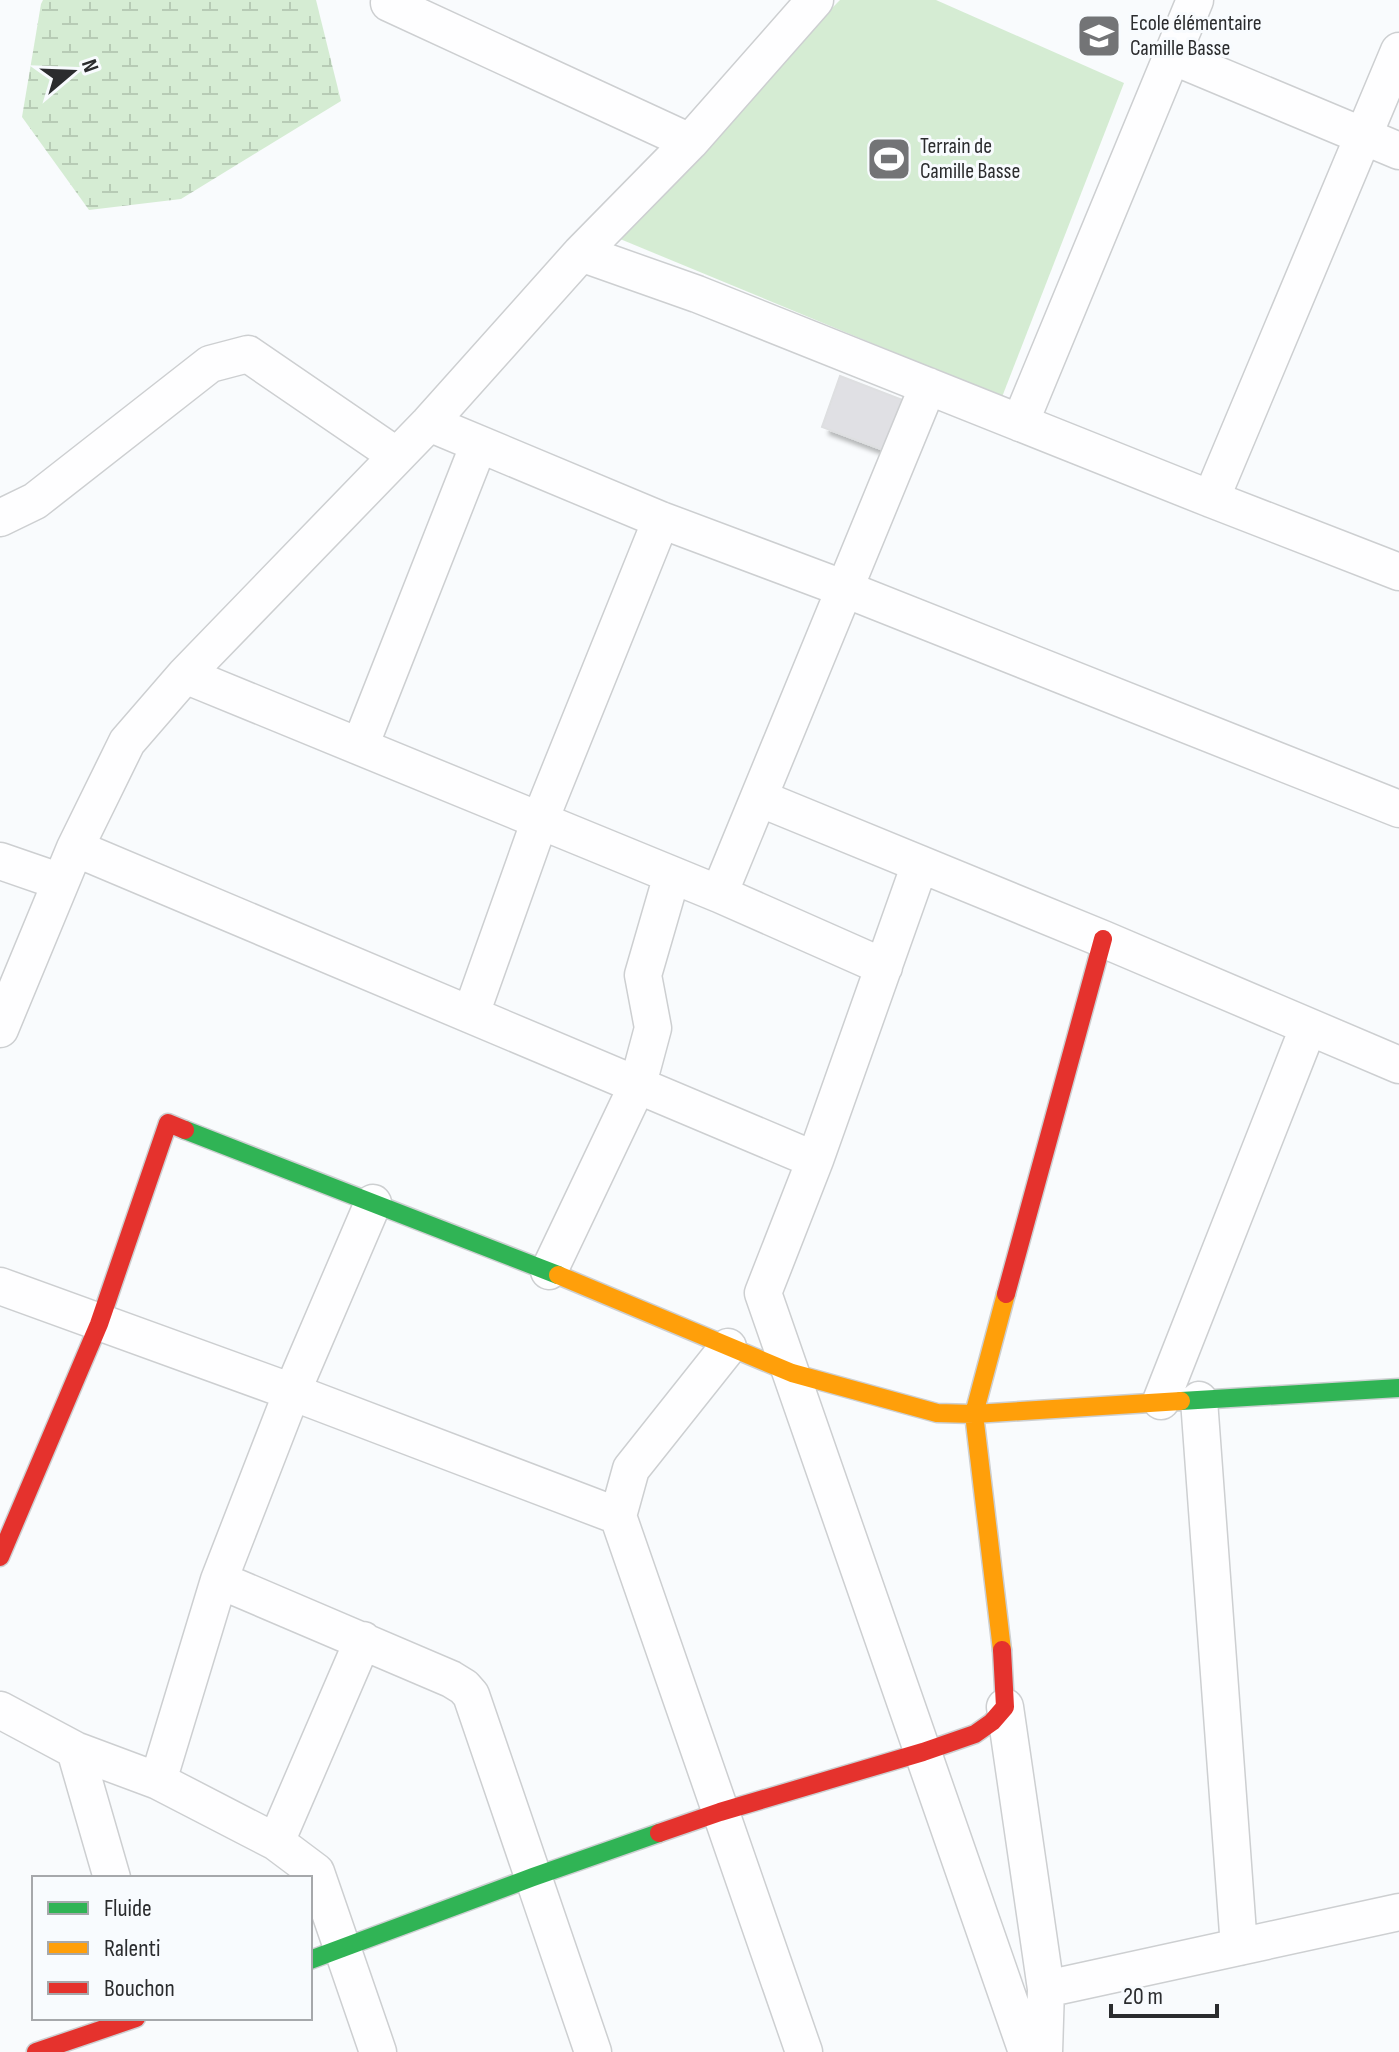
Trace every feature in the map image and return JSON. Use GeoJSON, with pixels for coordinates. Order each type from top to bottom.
{"type":"FeatureCollection","features":[{"type":"Feature","properties":{"kind":"street"},"geometry":{"type":"LineString","coordinates":[[0,1029],[75,848],[127,742],[185,675],[429,423],[581,253],[690,142],[815,0]]}},
{"type":"Feature","properties":{"kind":"street"},"geometry":{"type":"LineString","coordinates":[[1020,423],[1195,0]]}},
{"type":"Feature","properties":{"kind":"street"},"geometry":{"type":"LineString","coordinates":[[389,3],[690,142]]}},
{"type":"Feature","properties":{"kind":"street"},"geometry":{"type":"LineString","coordinates":[[1211,499],[1399,51]]}},
{"type":"Feature","properties":{"kind":"street"},"geometry":{"type":"LineString","coordinates":[[1172,56],[1399,151]]}},
{"type":"Feature","properties":{"kind":"street"},"geometry":{"type":"LineString","coordinates":[[581,253],[697,294],[1399,572]]}},
{"type":"Feature","properties":{"kind":"street"},"geometry":{"type":"LineString","coordinates":[[0,518],[35,501],[210,364],[248,354],[397,456]]}},
{"type":"Feature","properties":{"kind":"street"},"geometry":{"type":"LineString","coordinates":[[719,894],[928,386]]}},
{"type":"Feature","properties":{"kind":"street"},"geometry":{"type":"LineString","coordinates":[[429,423],[661,520],[845,589],[1399,809]]}},
{"type":"Feature","properties":{"kind":"street"},"geometry":{"type":"LineString","coordinates":[[360,746],[479,444]]}},
{"type":"Feature","properties":{"kind":"street"},"geometry":{"type":"LineString","coordinates":[[471,1014],[540,820],[661,520]]}},
{"type":"Feature","properties":{"kind":"street"},"geometry":{"type":"LineString","coordinates":[[185,675],[719,894],[884,967]]}},
{"type":"Feature","properties":{"kind":"street"},"geometry":{"type":"LineString","coordinates":[[759,798],[1399,1065]]}},
{"type":"Feature","properties":{"kind":"street"},"geometry":{"type":"LineString","coordinates":[[75,848],[815,1160]]}},
{"type":"Feature","properties":{"kind":"street"},"geometry":{"type":"LineString","coordinates":[[0,861],[61,882]]}},
{"type":"Feature","properties":{"kind":"street"},"geometry":{"type":"LineString","coordinates":[[920,864],[815,1160],[763,1293],[1027,2052]]}},
{"type":"Feature","properties":{"kind":"street"},"geometry":{"type":"LineString","coordinates":[[549,1271],[638,1084],[653,1028],[643,975],[672,875]]}},
{"type":"Feature","properties":{"kind":"street"},"geometry":{"type":"LineString","coordinates":[[1044,2052],[1046,1989],[1005,1707],[1002,1646],[974,1414],[1103,939]]}},
{"type":"Feature","properties":{"kind":"street"},"geometry":{"type":"LineString","coordinates":[[1161,1401],[1308,1028]]}},
{"type":"Feature","properties":{"kind":"street"},"geometry":{"type":"LineString","coordinates":[[0,1557],[99,1324],[168,1123],[549,1271],[792,1373],[937,1413],[974,1414],[1161,1401],[1398,1390]]}},
{"type":"Feature","properties":{"kind":"street"},"geometry":{"type":"LineString","coordinates":[[158,1781],[219,1580],[292,1392],[373,1203]]}},
{"type":"Feature","properties":{"kind":"street"},"geometry":{"type":"LineString","coordinates":[[0,1286],[292,1392],[618,1516]]}},
{"type":"Feature","properties":{"kind":"street"},"geometry":{"type":"LineString","coordinates":[[728,1347],[631,1469],[618,1516],[804,2052]]}},
{"type":"Feature","properties":{"kind":"street"},"geometry":{"type":"LineString","coordinates":[[1199,1400],[1239,1947]]}},
{"type":"Feature","properties":{"kind":"street"},"geometry":{"type":"LineString","coordinates":[[219,1580],[451,1679],[471,1695],[593,2052]]}},
{"type":"Feature","properties":{"kind":"street"},"geometry":{"type":"LineString","coordinates":[[276,1842],[363,1640]]}},
{"type":"Feature","properties":{"kind":"street"},"geometry":{"type":"LineString","coordinates":[[326,1954],[720,1812],[975,1734],[992,1722],[1005,1707]]}},
{"type":"Feature","properties":{"kind":"street"},"geometry":{"type":"LineString","coordinates":[[0,1710],[75,1750],[158,1781],[276,1842],[316,1872],[326,1954],[378,2052]]}},
{"type":"Feature","properties":{"kind":"street"},"geometry":{"type":"LineString","coordinates":[[75,1750],[111,1876]]}},
{"type":"Feature","properties":{"kind":"street"},"geometry":{"type":"LineString","coordinates":[[1046,1989],[1399,1912]]}},
{"type":"Feature","properties":{"kind":"street"},"geometry":{"type":"LineString","coordinates":[[36,2052],[130,2020]]}},
{"type":"Feature","properties":{"kind":"green space"},"geometry":{"type":"Polygon","coordinates":[[[43,0],[316,0],[341,101],[181,199],[89,210],[22,117],[43,0]]]}},
{"type":"Feature","properties":{"kind":"green space","name":"Terrain de Camille Basse"},"geometry":{"type":"Polygon","coordinates":[[[840,0],[936,0],[1124,83],[1002,397],[608,234],[840,0]]]}},
{"type":"Feature","properties":{"kind":"building"},"geometry":{"type":"Polygon","coordinates":[[[840,376],[913,404],[894,454],[822,427],[840,376]]]}},
{"type":"Feature","properties":{"kind":"traffic: fast"},"geometry":{"type":"LineString","coordinates":[[185,1130],[558,1275]]}},
{"type":"Feature","properties":{"kind":"traffic: fast"},"geometry":{"type":"LineString","coordinates":[[1181,1401],[1399,1388]]}},
{"type":"Feature","properties":{"kind":"traffic: fast"},"geometry":{"type":"LineString","coordinates":[[312,1959],[659,1833]]}},
{"type":"Feature","properties":{"kind":"traffic: slow"},"geometry":{"type":"LineString","coordinates":[[558,1275],[792,1373],[937,1413],[974,1414],[1181,1401]]}},
{"type":"Feature","properties":{"kind":"traffic: slow"},"geometry":{"type":"LineString","coordinates":[[1002,1650],[974,1414],[1006,1294]]}},
{"type":"Feature","properties":{"kind":"traffic: jam"},"geometry":{"type":"LineString","coordinates":[[1006,1294],[1103,939]]}},
{"type":"Feature","properties":{"kind":"traffic: jam"},"geometry":{"type":"LineString","coordinates":[[0,1557],[99,1324],[168,1123],[185,1130]]}},
{"type":"Feature","properties":{"kind":"traffic: jam"},"geometry":{"type":"LineString","coordinates":[[659,1833],[975,1734],[992,1722],[1005,1707],[1002,1650]]}},
{"type":"Feature","properties":{"kind":"traffic: jam"},"geometry":{"type":"LineString","coordinates":[[36,2052],[130,2020]]}},
{"type":"Feature","properties":{"kind":"place","name":"Ecole élémentaire Camille Basse"},"geometry":{"type":"Point","coordinates":[1099,36]}},
{"type":"Feature","properties":{"kind":"place","name":"Terrain de Camille Basse"},"geometry":{"type":"Point","coordinates":[889,159]}}]}
